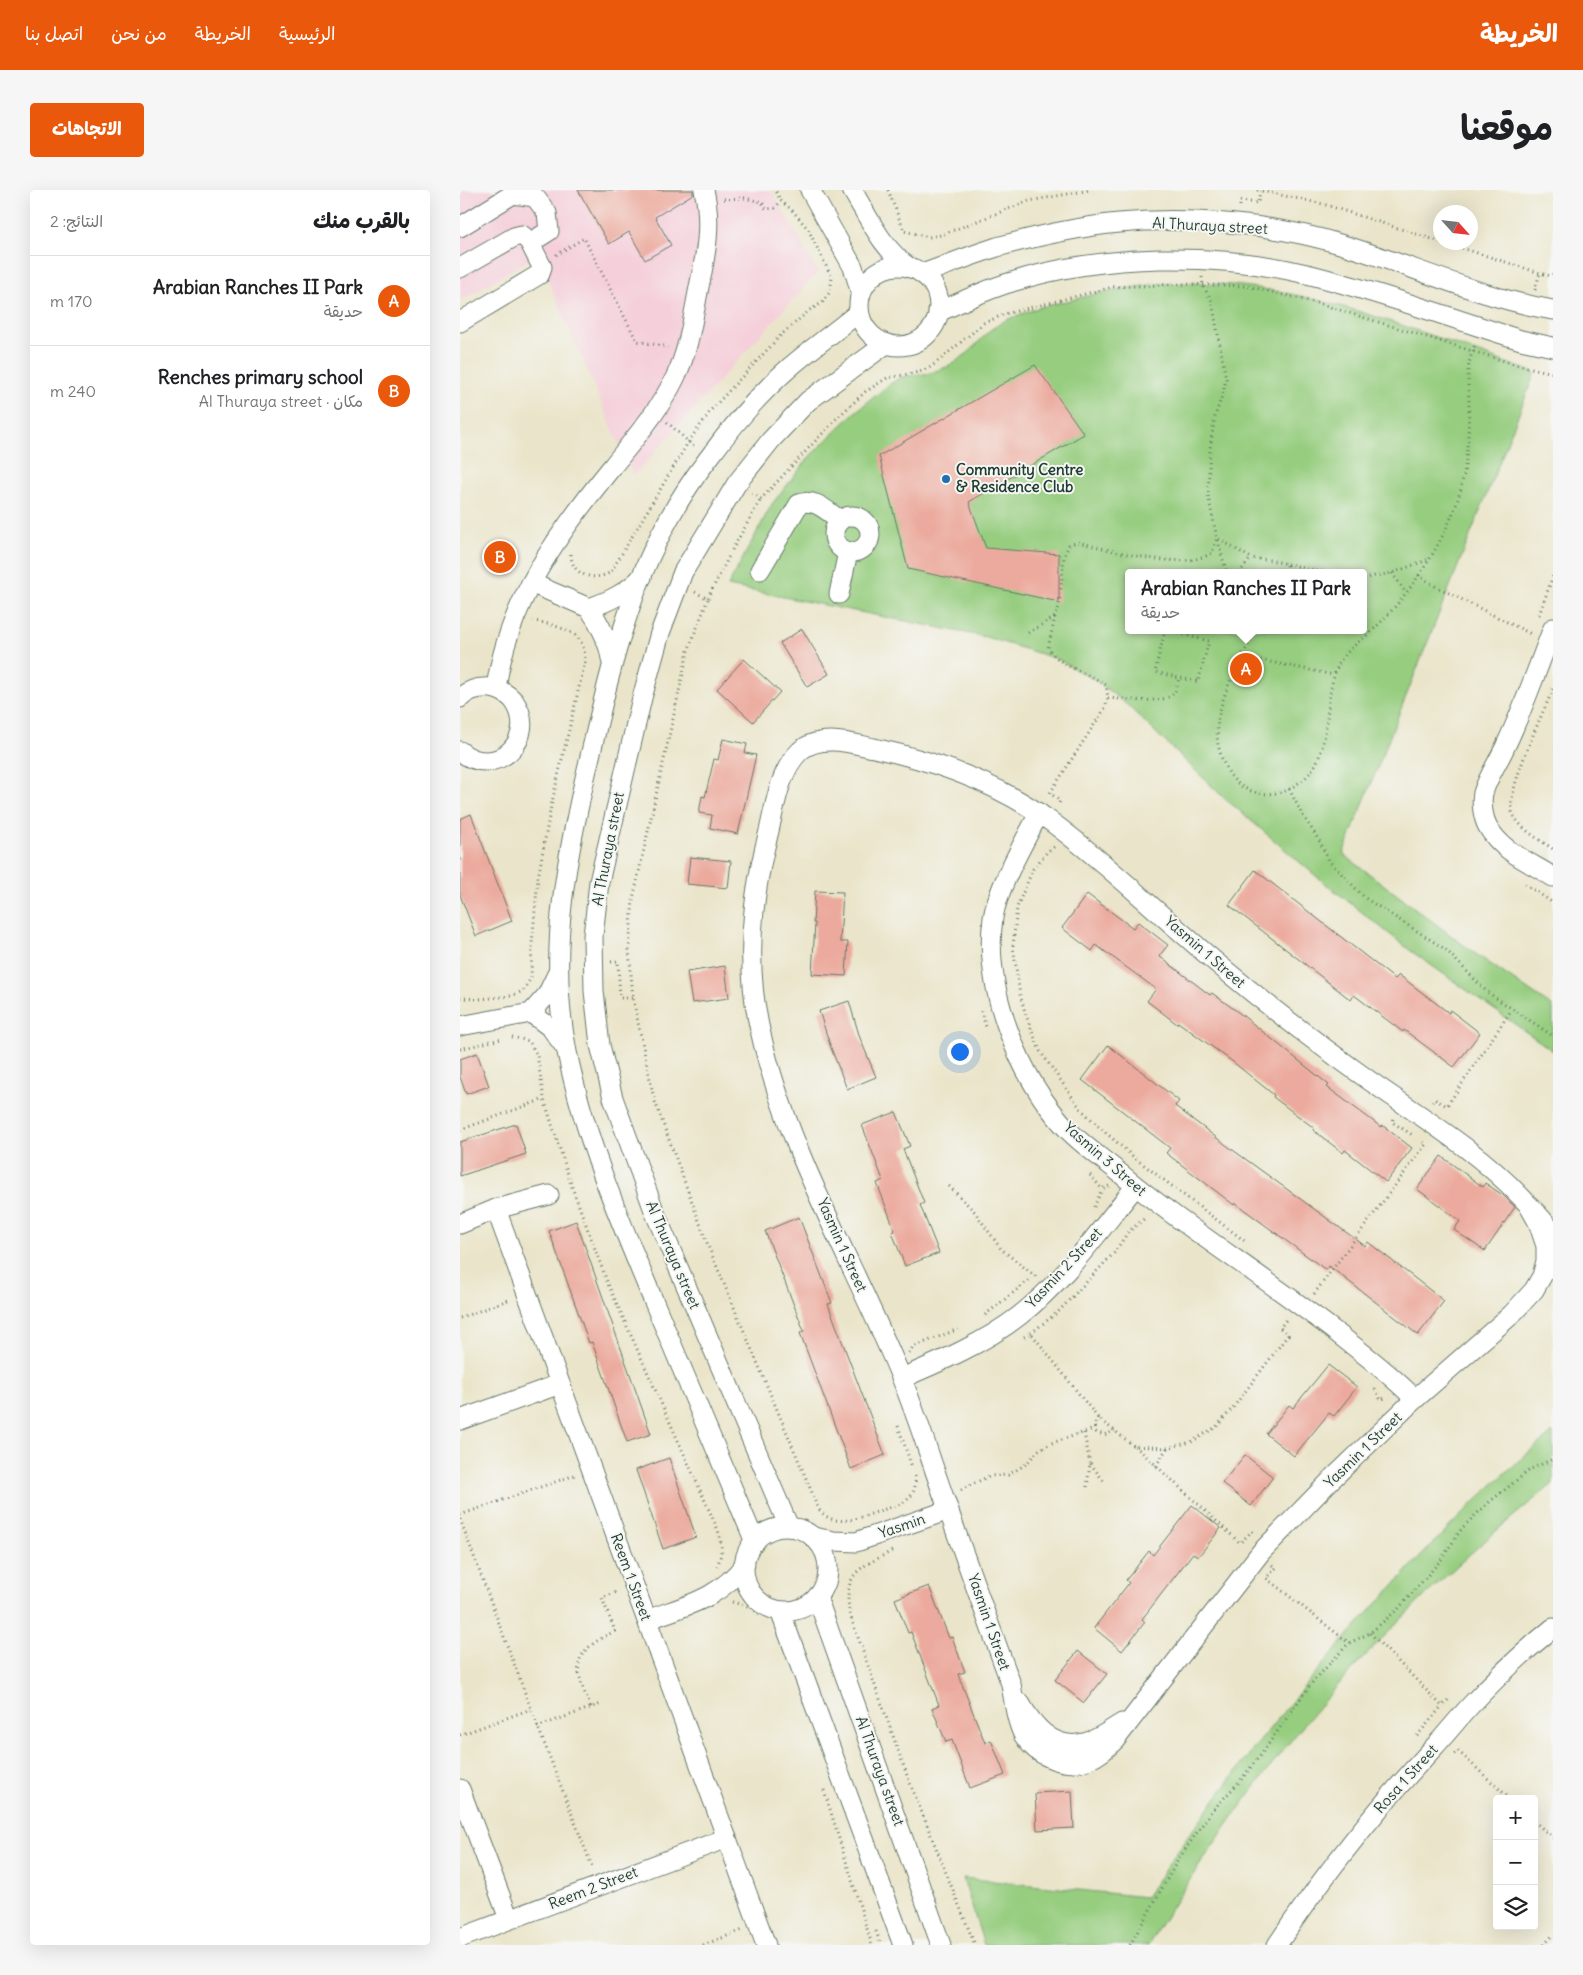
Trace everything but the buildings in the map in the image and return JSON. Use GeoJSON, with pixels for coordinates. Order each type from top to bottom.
{"type":"FeatureCollection","features":[{"type":"Feature","properties":{"kind":"street"},"geometry":{"type":"LineString","coordinates":[[852,190],[888,249],[898,260],[916,271],[930,281],[936,291],[938,312],[934,326],[930,331],[914,344],[900,346],[886,344],[873,337],[864,326],[859,312],[861,293],[866,283],[875,274],[886,268],[898,266],[916,271]]}},
{"type":"Feature","properties":{"kind":"street"},"geometry":{"type":"LineString","coordinates":[[801,192],[854,267],[861,293]]}},
{"type":"Feature","properties":{"kind":"street"},"geometry":{"type":"LineString","coordinates":[[460,227],[513,194],[535,197],[547,213],[548,231],[530,243]]}},
{"type":"Feature","properties":{"kind":"street"},"geometry":{"type":"LineString","coordinates":[[496,688],[502,655],[514,622],[531,584],[556,540],[580,506],[655,413],[676,377],[685,350],[709,232],[705,195]]}},
{"type":"Feature","properties":{"kind":"street","name":"Al Thuraya street"},"geometry":{"type":"LineString","coordinates":[[916,271],[999,247],[1068,230],[1120,223],[1175,221],[1239,224],[1284,231],[1338,243],[1487,293],[1530,306],[1552,309]]}},
{"type":"Feature","properties":{"kind":"street"},"geometry":{"type":"LineString","coordinates":[[460,268],[518,235],[526,237],[542,267],[540,274],[460,322]]}},
{"type":"Feature","properties":{"kind":"street"},"geometry":{"type":"LineString","coordinates":[[938,312],[1012,282],[1080,266],[1134,260],[1189,259],[1250,264],[1310,275],[1521,340],[1553,347]]}},
{"type":"Feature","properties":{"kind":"street"},"geometry":{"type":"LineString","coordinates":[[755,1542],[622,1225],[582,1115],[566,1048],[558,972],[558,940],[565,880],[576,817],[612,665],[625,620],[643,576],[671,517],[706,460],[744,413],[787,369],[859,312]]}},
{"type":"Feature","properties":{"kind":"street","name":"Al Thuraya street"},"geometry":{"type":"LineString","coordinates":[[789,1528],[655,1213],[613,1098],[600,1045],[594,991],[593,936],[598,882],[610,828],[657,643],[683,572],[737,483],[771,440],[808,401],[886,344]]}},
{"type":"Feature","properties":{"kind":"street"},"geometry":{"type":"LineString","coordinates":[[760,570],[799,504],[805,501],[812,501],[840,520]]}},
{"type":"Feature","properties":{"kind":"street"},"geometry":{"type":"LineString","coordinates":[[845,517],[859,517],[869,526],[870,532],[866,545],[861,550],[848,552],[842,549],[834,539],[836,526],[840,520],[845,517]]}},
{"type":"Feature","properties":{"kind":"street"},"geometry":{"type":"LineString","coordinates":[[839,594],[848,552]]}},
{"type":"Feature","properties":{"kind":"street"},"geometry":{"type":"LineString","coordinates":[[589,608],[618,597],[643,576]]}},
{"type":"Feature","properties":{"kind":"street"},"geometry":{"type":"LineString","coordinates":[[531,584],[589,608],[599,623],[605,637],[612,665]]}},
{"type":"Feature","properties":{"kind":"street"},"geometry":{"type":"LineString","coordinates":[[1550,635],[1506,745],[1488,781],[1483,795],[1482,810],[1486,825],[1506,848],[1553,878]]}},
{"type":"Feature","properties":{"kind":"street"},"geometry":{"type":"LineString","coordinates":[[460,698],[466,692],[481,687],[496,688],[510,696],[519,709],[522,724],[520,739],[510,752],[497,760],[482,762],[467,758],[460,751]]}},
{"type":"Feature","properties":{"kind":"street","name":"Yasmin 1 Street"},"geometry":{"type":"LineString","coordinates":[[1529,1206],[1546,1246],[1546,1262],[1542,1276],[1534,1290],[1511,1315],[1414,1399],[1265,1548],[1134,1715],[1102,1736],[1083,1744],[1063,1744],[1044,1736],[1031,1721],[1011,1684],[902,1378],[794,1139],[774,1082],[759,1027],[751,966],[754,908],[763,854],[778,793],[779,769],[782,756],[789,745],[799,736],[812,731],[826,732],[838,735],[856,744],[912,758],[967,777],[1002,793],[1049,821],[1086,849],[1212,959],[1267,1004],[1485,1163],[1542,1218],[1553,1234]]}},
{"type":"Feature","properties":{"kind":"street","name":"Yasmin 3 Street"},"geometry":{"type":"LineString","coordinates":[[1049,821],[1006,879],[994,917],[992,955],[1006,1026],[1020,1059],[1043,1098],[1069,1131],[1135,1187],[1305,1301],[1414,1399]]}},
{"type":"Feature","properties":{"kind":"street"},"geometry":{"type":"LineString","coordinates":[[460,1026],[531,1013],[547,995],[558,972]]}},
{"type":"Feature","properties":{"kind":"street"},"geometry":{"type":"LineString","coordinates":[[531,1013],[551,1028],[566,1048]]}},
{"type":"Feature","properties":{"kind":"street","name":"Yasmin 2 Street"},"geometry":{"type":"LineString","coordinates":[[902,1378],[969,1348],[1009,1323],[1046,1292],[1135,1187]]}},
{"type":"Feature","properties":{"kind":"street"},"geometry":{"type":"LineString","coordinates":[[460,1224],[496,1210],[548,1195]]}},
{"type":"Feature","properties":{"kind":"street","name":"Reem 1 Street"},"geometry":{"type":"LineString","coordinates":[[496,1210],[766,1945]]}},
{"type":"Feature","properties":{"kind":"street","name":"Yasmin 1 Street"},"geometry":{"type":"LineString","coordinates":[[1511,1315],[1533,1302],[1545,1291],[1553,1278]]}},
{"type":"Feature","properties":{"kind":"street"},"geometry":{"type":"LineString","coordinates":[[460,1420],[560,1384]]}},
{"type":"Feature","properties":{"kind":"street","name":"Yasmin"},"geometry":{"type":"LineString","coordinates":[[813,1537],[834,1541],[856,1542],[949,1510]]}},
{"type":"Feature","properties":{"kind":"street"},"geometry":{"type":"LineString","coordinates":[[711,1596],[737,1596],[769,1611],[794,1610],[806,1606],[824,1588],[827,1576],[828,1565],[820,1545],[813,1537],[802,1530],[776,1528],[765,1533],[748,1552],[745,1564],[746,1579],[751,1592],[769,1611],[903,1945]]}},
{"type":"Feature","properties":{"kind":"street","name":"Yasmin"},"geometry":{"type":"LineString","coordinates":[[827,1576],[838,1558],[856,1542]]}},
{"type":"Feature","properties":{"kind":"street"},"geometry":{"type":"LineString","coordinates":[[646,1620],[711,1596],[731,1581],[745,1564]]}},
{"type":"Feature","properties":{"kind":"street","name":"Al Thuraya street"},"geometry":{"type":"LineString","coordinates":[[817,1597],[941,1945]]}},
{"type":"Feature","properties":{"kind":"street","name":"Rosa 1 Street"},"geometry":{"type":"LineString","coordinates":[[1277,1945],[1371,1818],[1412,1770],[1470,1705],[1553,1628]]}},
{"type":"Feature","properties":{"kind":"street"},"geometry":{"type":"LineString","coordinates":[[460,1789],[509,1919]]}},
{"type":"Feature","properties":{"kind":"street","name":"Reem 2 Street"},"geometry":{"type":"LineString","coordinates":[[460,1938],[726,1838]]}},
{"type":"Feature","properties":{"kind":"path"},"geometry":{"type":"LineString","coordinates":[[775,190],[801,192]]}},
{"type":"Feature","properties":{"kind":"path"},"geometry":{"type":"LineString","coordinates":[[888,190],[904,231],[929,237],[941,235],[1029,201],[1090,190]]}},
{"type":"Feature","properties":{"kind":"path"},"geometry":{"type":"LineString","coordinates":[[1257,190],[1323,204],[1433,239]]}},
{"type":"Feature","properties":{"kind":"path"},"geometry":{"type":"LineString","coordinates":[[705,195],[744,198],[762,202],[766,209],[775,208],[801,192]]}},
{"type":"Feature","properties":{"kind":"path"},"geometry":{"type":"LineString","coordinates":[[556,540],[571,551],[571,562],[578,572],[587,576],[602,578],[611,572],[689,440],[712,408],[781,335],[810,310],[822,303],[830,292],[832,278],[808,229],[792,210],[801,192]]}},
{"type":"Feature","properties":{"kind":"path"},"geometry":{"type":"LineString","coordinates":[[541,264],[584,238],[637,340],[685,350]]}},
{"type":"Feature","properties":{"kind":"path"},"geometry":{"type":"LineString","coordinates":[[1467,250],[1540,273],[1551,276],[1553,274]]}},
{"type":"Feature","properties":{"kind":"path"},"geometry":{"type":"LineString","coordinates":[[732,550],[761,499],[836,419],[865,392],[887,378],[931,368],[984,323],[1005,314],[1114,287],[1182,284],[1247,286],[1300,299],[1514,364],[1553,373]]}},
{"type":"Feature","properties":{"kind":"path"},"geometry":{"type":"LineString","coordinates":[[1203,286],[1212,300],[1226,379],[1214,416],[1210,448],[1208,495],[1226,569]]}},
{"type":"Feature","properties":{"kind":"path"},"geometry":{"type":"LineString","coordinates":[[1251,634],[1248,647],[1242,656],[1225,697],[1218,724],[1218,743],[1224,765],[1236,782],[1249,791],[1267,794],[1284,792],[1301,782],[1315,767],[1328,718],[1334,674],[1341,660],[1354,644],[1373,630],[1406,593],[1443,534],[1464,481],[1468,446],[1468,368],[1472,351],[1482,328]]}},
{"type":"Feature","properties":{"kind":"path"},"geometry":{"type":"LineString","coordinates":[[655,413],[689,440],[706,460]]}},
{"type":"Feature","properties":{"kind":"path"},"geometry":{"type":"LineString","coordinates":[[737,483],[761,499]]}},
{"type":"Feature","properties":{"kind":"path"},"geometry":{"type":"LineString","coordinates":[[1217,538],[1251,558],[1270,560],[1310,569]]}},
{"type":"Feature","properties":{"kind":"path"},"geometry":{"type":"LineString","coordinates":[[1217,538],[1212,553],[1188,561],[1169,562],[1077,542],[1069,545],[1064,557],[1059,607],[1048,648],[1054,657],[1066,665],[1094,676],[1106,685],[1108,698],[1105,708],[1050,793],[1060,801],[1049,821],[1056,846],[1048,851],[1033,869],[1017,907],[1013,946],[1020,995],[1026,1018],[1040,1051],[1080,1108],[1136,1159],[1250,1245]]}},
{"type":"Feature","properties":{"kind":"path"},"geometry":{"type":"LineString","coordinates":[[729,556],[708,599],[688,651],[633,899],[629,950],[633,998],[658,1108],[708,1248],[817,1508],[825,1516],[843,1521],[855,1520],[904,1503],[910,1498],[914,1491],[916,1478],[897,1424],[915,1415]]}},
{"type":"Feature","properties":{"kind":"path"},"geometry":{"type":"LineString","coordinates":[[1242,569],[1251,558]]}},
{"type":"Feature","properties":{"kind":"path"},"geometry":{"type":"LineString","coordinates":[[1367,578],[1392,574],[1427,560]]}},
{"type":"Feature","properties":{"kind":"path"},"geometry":{"type":"LineString","coordinates":[[1286,564],[1287,569]]}},
{"type":"Feature","properties":{"kind":"path"},"geometry":{"type":"LineString","coordinates":[[1392,574],[1406,593]]}},
{"type":"Feature","properties":{"kind":"path"},"geometry":{"type":"LineString","coordinates":[[1418,576],[1435,586],[1550,635]]}},
{"type":"Feature","properties":{"kind":"path"},"geometry":{"type":"LineString","coordinates":[[679,584],[708,599]]}},
{"type":"Feature","properties":{"kind":"path"},"geometry":{"type":"LineString","coordinates":[[1028,633],[1055,617]]}},
{"type":"Feature","properties":{"kind":"path"},"geometry":{"type":"LineString","coordinates":[[460,998],[479,999],[511,996],[523,991],[531,978],[538,878],[551,806],[585,662],[585,650],[576,636],[544,622],[532,621],[522,625],[514,622]]}},
{"type":"Feature","properties":{"kind":"path"},"geometry":{"type":"LineString","coordinates":[[1164,634],[1155,672],[1198,682],[1208,641],[1181,634]]}},
{"type":"Feature","properties":{"kind":"path"},"geometry":{"type":"LineString","coordinates":[[1242,656],[1334,674]]}},
{"type":"Feature","properties":{"kind":"path"},"geometry":{"type":"LineString","coordinates":[[1108,698],[1159,700],[1174,692],[1180,678]]}},
{"type":"Feature","properties":{"kind":"path"},"geometry":{"type":"LineString","coordinates":[[1553,688],[1516,778],[1510,798],[1511,812],[1519,824],[1553,849]]}},
{"type":"Feature","properties":{"kind":"path"},"geometry":{"type":"LineString","coordinates":[[1289,789],[1330,862],[1364,898],[1445,949],[1487,992],[1553,1036]]}},
{"type":"Feature","properties":{"kind":"path"},"geometry":{"type":"LineString","coordinates":[[593,963],[618,961],[620,998],[633,998]]}},
{"type":"Feature","properties":{"kind":"path"},"geometry":{"type":"LineString","coordinates":[[1421,1117],[1434,1099],[1447,1106],[1512,1010]]}},
{"type":"Feature","properties":{"kind":"path"},"geometry":{"type":"LineString","coordinates":[[460,1049],[512,1036],[529,1042],[537,1055],[544,1099],[572,1187],[608,1284],[718,1530],[722,1543],[722,1556],[715,1571]]}},
{"type":"Feature","properties":{"kind":"path"},"geometry":{"type":"LineString","coordinates":[[460,1130],[544,1099]]}},
{"type":"Feature","properties":{"kind":"path"},"geometry":{"type":"LineString","coordinates":[[1134,1446],[1167,1448],[1191,1442],[1216,1427],[1232,1409],[1288,1334],[1280,1328],[1305,1301],[1426,1144],[1392,1122],[1403,1104]]}},
{"type":"Feature","properties":{"kind":"path"},"geometry":{"type":"LineString","coordinates":[[949,1186],[974,1211],[1001,1249],[1035,1276],[978,1321],[985,1339]]}},
{"type":"Feature","properties":{"kind":"path"},"geometry":{"type":"LineString","coordinates":[[1009,1323],[1021,1338],[1031,1333],[1058,1312],[1114,1253],[1128,1232],[1144,1219]]}},
{"type":"Feature","properties":{"kind":"path"},"geometry":{"type":"LineString","coordinates":[[460,1318],[527,1294]]}},
{"type":"Feature","properties":{"kind":"path"},"geometry":{"type":"LineString","coordinates":[[1031,1333],[1098,1418],[1134,1446],[1240,1543],[1252,1531],[1265,1548],[1276,1568],[1266,1578],[1348,1644]]}},
{"type":"Feature","properties":{"kind":"path"},"geometry":{"type":"LineString","coordinates":[[1094,1429],[1098,1418]]}},
{"type":"Feature","properties":{"kind":"path"},"geometry":{"type":"LineString","coordinates":[[1094,1429],[1104,1436],[1115,1431]]}},
{"type":"Feature","properties":{"kind":"path"},"geometry":{"type":"LineString","coordinates":[[964,1499],[960,1490],[989,1476],[1008,1475],[1026,1464],[1039,1450],[1052,1442],[1094,1429]]}},
{"type":"Feature","properties":{"kind":"path"},"geometry":{"type":"LineString","coordinates":[[1084,1433],[1090,1464],[1086,1487]]}},
{"type":"Feature","properties":{"kind":"path"},"geometry":{"type":"LineString","coordinates":[[1156,1466],[1167,1448]]}},
{"type":"Feature","properties":{"kind":"path"},"geometry":{"type":"LineString","coordinates":[[1130,1945],[1178,1860],[1211,1812],[1260,1755],[1310,1685],[1348,1644],[1370,1634],[1398,1609],[1441,1560],[1462,1528],[1481,1509],[1531,1469],[1553,1459]]}},
{"type":"Feature","properties":{"kind":"path"},"geometry":{"type":"LineString","coordinates":[[1090,1464],[1105,1483]]}},
{"type":"Feature","properties":{"kind":"path"},"geometry":{"type":"LineString","coordinates":[[460,1515],[591,1470]]}},
{"type":"Feature","properties":{"kind":"path"},"geometry":{"type":"LineString","coordinates":[[460,1519],[599,1886]]}},
{"type":"Feature","properties":{"kind":"path"},"geometry":{"type":"LineString","coordinates":[[896,1549],[861,1567],[856,1572],[848,1592],[849,1607],[908,1778],[975,1945]]}},
{"type":"Feature","properties":{"kind":"path"},"geometry":{"type":"LineString","coordinates":[[591,1707],[579,1681],[578,1664],[589,1645],[614,1631],[602,1598],[634,1585]]}},
{"type":"Feature","properties":{"kind":"path"},"geometry":{"type":"LineString","coordinates":[[711,1596],[715,1607],[729,1602],[742,1604],[759,1612],[769,1611]]}},
{"type":"Feature","properties":{"kind":"path"},"geometry":{"type":"LineString","coordinates":[[1370,1634],[1442,1706],[1456,1692],[1470,1705]]}},
{"type":"Feature","properties":{"kind":"path"},"geometry":{"type":"LineString","coordinates":[[538,1726],[601,1704]]}},
{"type":"Feature","properties":{"kind":"path"},"geometry":{"type":"LineString","coordinates":[[460,1735],[531,1709]]}},
{"type":"Feature","properties":{"kind":"path"},"geometry":{"type":"LineString","coordinates":[[1436,1745],[1449,1757],[1458,1751],[1506,1795]]}},
{"type":"Feature","properties":{"kind":"path"},"geometry":{"type":"LineString","coordinates":[[823,1786],[872,1945]]}},
{"type":"Feature","properties":{"kind":"path"},"geometry":{"type":"LineString","coordinates":[[1538,1825],[1553,1838]]}},
{"type":"Feature","properties":{"kind":"path"},"geometry":{"type":"LineString","coordinates":[[703,1945],[758,1925]]}},
{"type":"Feature","properties":{"kind":"path"},"geometry":{"type":"LineString","coordinates":[[1544,1945],[1553,1935]]}},
{"type":"Feature","properties":{"kind":"shaded area"},"geometry":{"type":"Polygon","coordinates":[[[460,190],[771,190],[818,272],[633,476],[537,255],[460,301],[460,190]]]}},
{"type":"Feature","properties":{"kind":"green space"},"geometry":{"type":"Polygon","coordinates":[[[1192,283],[1236,285],[1280,292],[1354,310],[1535,373],[1343,854],[1473,952],[1553,1007],[1553,1051],[1411,951],[1316,876],[1221,795],[1126,704],[1095,680],[1057,659],[986,637],[728,586],[772,504],[812,454],[854,413],[890,384],[901,377],[930,373],[949,366],[968,353],[990,330],[1006,320],[1037,308],[1113,290],[1157,284],[1192,283]]]}},
{"type":"Feature","properties":{"kind":"green space"},"geometry":{"type":"Polygon","coordinates":[[[1553,1432],[1553,1484],[1497,1530],[1443,1579],[1390,1630],[1313,1713],[1238,1810],[1192,1876],[1148,1945],[984,1945],[963,1878],[1146,1897],[1233,1775],[1361,1621],[1452,1524],[1491,1486],[1553,1432]]]}},
{"type":"Feature","properties":{"kind":"place","name":"Community Centre & Residence Club"},"geometry":{"type":"Point","coordinates":[946,479]}},
{"type":"Feature","properties":{"kind":"place","name":"Renches primary school"},"geometry":{"type":"Point","coordinates":[500,557]}},
{"type":"Feature","properties":{"kind":"place","name":"Arabian Ranches II Park"},"geometry":{"type":"Point","coordinates":[1246,669]}}]}
